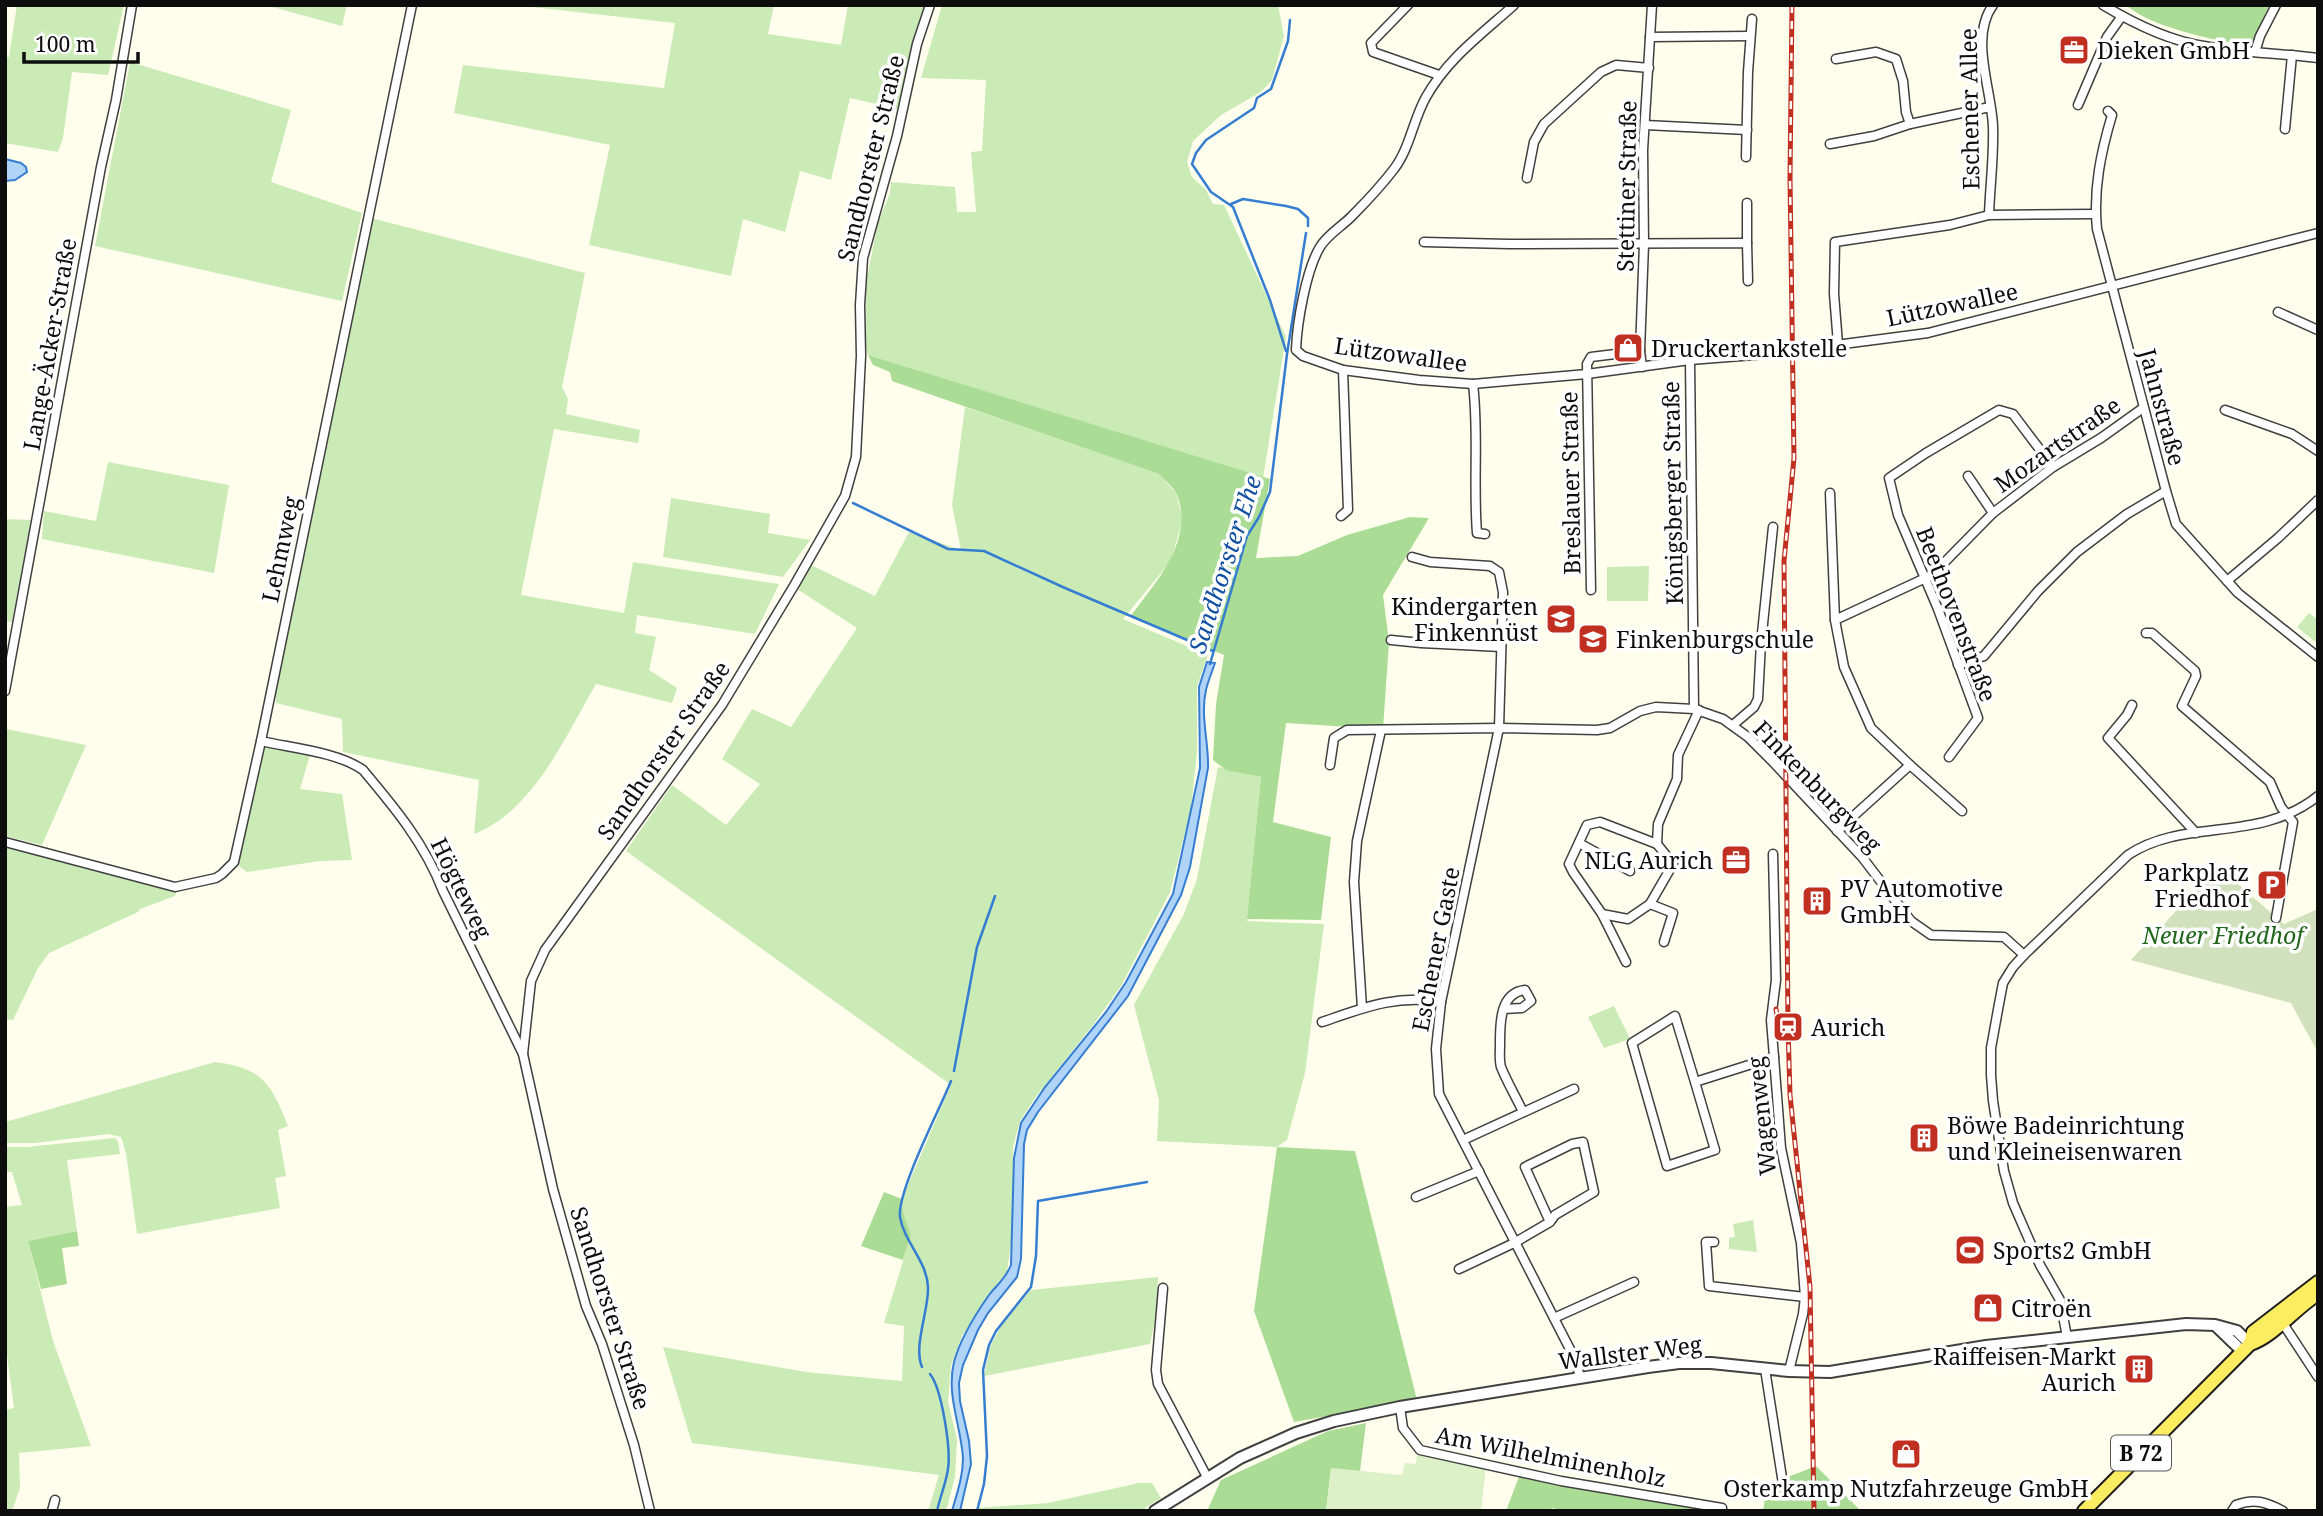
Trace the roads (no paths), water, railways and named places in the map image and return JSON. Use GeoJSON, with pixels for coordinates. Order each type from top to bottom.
{"type":"FeatureCollection","features":[{"type":"Feature","properties":{"kind":"main road","name":"B 72"},"geometry":{"type":"LineString","coordinates":[[2246,1348],[2253,1332],[2318,1282]]}},
{"type":"Feature","properties":{"kind":"main road","name":"B 72"},"geometry":{"type":"LineString","coordinates":[[2084,1511],[2246,1348],[2260,1341],[2318,1294]]}},
{"type":"Feature","properties":{"kind":"street","name":"Lange-Äcker-Straße"},"geometry":{"type":"LineString","coordinates":[[5,691],[132,5]]}},
{"type":"Feature","properties":{"kind":"street","name":"Lehmweg"},"geometry":{"type":"LineString","coordinates":[[5,842],[175,887],[216,878],[229,869],[238,848],[261,741],[412,5]]}},
{"type":"Feature","properties":{"kind":"street","name":"Sandhorster Straße"},"geometry":{"type":"LineString","coordinates":[[650,1511],[634,1445],[602,1344],[586,1306],[553,1189],[523,1054],[531,981],[545,950],[722,705],[845,496],[856,457],[862,356],[860,305],[863,258],[897,136],[917,44],[930,5]]}},
{"type":"Feature","properties":{"kind":"street"},"geometry":{"type":"LineString","coordinates":[[1408,5],[1371,43],[1373,52],[1439,75],[1462,50],[1514,5]]}},
{"type":"Feature","properties":{"kind":"street","name":"Stettiner Straße"},"geometry":{"type":"LineString","coordinates":[[1642,367],[1640,352],[1645,125],[1652,5]]}},
{"type":"Feature","properties":{"kind":"street","name":"Eschener Allee"},"geometry":{"type":"LineString","coordinates":[[1989,215],[1993,126],[1982,33],[1986,17],[1993,5]]}},
{"type":"Feature","properties":{"kind":"street"},"geometry":{"type":"LineString","coordinates":[[2103,5],[2179,40],[2204,46],[2318,58]]}},
{"type":"Feature","properties":{"kind":"street"},"geometry":{"type":"LineString","coordinates":[[2255,52],[2276,5]]}},
{"type":"Feature","properties":{"kind":"street"},"geometry":{"type":"LineString","coordinates":[[1392,21],[1396,6]]}},
{"type":"Feature","properties":{"kind":"street"},"geometry":{"type":"LineString","coordinates":[[2078,104],[2107,37],[2122,16]]}},
{"type":"Feature","properties":{"kind":"street"},"geometry":{"type":"LineString","coordinates":[[1746,157],[1752,19]]}},
{"type":"Feature","properties":{"kind":"street"},"geometry":{"type":"LineString","coordinates":[[1650,37],[1750,36]]}},
{"type":"Feature","properties":{"kind":"street"},"geometry":{"type":"LineString","coordinates":[[1836,58],[1876,52],[1896,59],[1903,81],[1910,124]]}},
{"type":"Feature","properties":{"kind":"street"},"geometry":{"type":"LineString","coordinates":[[2285,129],[2292,55]]}},
{"type":"Feature","properties":{"kind":"street"},"geometry":{"type":"LineString","coordinates":[[1527,178],[1534,142],[1545,124],[1601,72],[1616,65],[1649,68]]}},
{"type":"Feature","properties":{"kind":"street","name":"Lützowallee"},"geometry":{"type":"LineString","coordinates":[[1439,75],[1424,100],[1398,163],[1350,218],[1321,246],[1303,300],[1296,350],[1303,356],[1343,370],[1473,384],[1767,354],[1928,333],[2318,233]]}},
{"type":"Feature","properties":{"kind":"street"},"geometry":{"type":"LineString","coordinates":[[1830,144],[1874,136],[1910,124],[1990,107]]}},
{"type":"Feature","properties":{"kind":"street","name":"Jahnstraße"},"geometry":{"type":"LineString","coordinates":[[2108,111],[2112,115],[2102,151],[2095,214],[2143,408],[2178,526],[2255,608],[2318,657]]}},
{"type":"Feature","properties":{"kind":"street"},"geometry":{"type":"LineString","coordinates":[[1645,125],[1747,130]]}},
{"type":"Feature","properties":{"kind":"street"},"geometry":{"type":"LineString","coordinates":[[1747,203],[1748,281]]}},
{"type":"Feature","properties":{"kind":"street"},"geometry":{"type":"LineString","coordinates":[[1838,344],[1835,242],[1950,225],[1989,215],[2095,214]]}},
{"type":"Feature","properties":{"kind":"street"},"geometry":{"type":"LineString","coordinates":[[1424,242],[1747,243]]}},
{"type":"Feature","properties":{"kind":"street"},"geometry":{"type":"LineString","coordinates":[[2278,312],[2318,330]]}},
{"type":"Feature","properties":{"kind":"street"},"geometry":{"type":"LineString","coordinates":[[1587,374],[1587,364],[1591,357],[1640,352]]}},
{"type":"Feature","properties":{"kind":"street","name":"Königsberger Straße"},"geometry":{"type":"LineString","coordinates":[[1690,360],[1696,709]]}},
{"type":"Feature","properties":{"kind":"street"},"geometry":{"type":"LineString","coordinates":[[1341,516],[1348,510],[1343,370]]}},
{"type":"Feature","properties":{"kind":"street","name":"Breslauer Straße"},"geometry":{"type":"LineString","coordinates":[[1587,374],[1591,590]]}},
{"type":"Feature","properties":{"kind":"street"},"geometry":{"type":"LineString","coordinates":[[1473,384],[1477,533],[1485,534]]}},
{"type":"Feature","properties":{"kind":"street","name":"Mozartstraße"},"geometry":{"type":"LineString","coordinates":[[1835,620],[1932,575],[1993,513],[2053,467],[2143,408]]}},
{"type":"Feature","properties":{"kind":"street","name":"Beethovenstraße"},"geometry":{"type":"LineString","coordinates":[[1949,757],[1978,718],[1893,501],[1889,478],[1999,410],[2013,414],[2053,467]]}},
{"type":"Feature","properties":{"kind":"street"},"geometry":{"type":"LineString","coordinates":[[2225,410],[2292,434],[2318,451]]}},
{"type":"Feature","properties":{"kind":"street","name":"Mozartstraße"},"geometry":{"type":"LineString","coordinates":[[1968,476],[1993,513]]}},
{"type":"Feature","properties":{"kind":"street"},"geometry":{"type":"LineString","coordinates":[[1958,665],[1984,656],[2038,591],[2077,552],[2127,514],[2166,491]]}},
{"type":"Feature","properties":{"kind":"street"},"geometry":{"type":"LineString","coordinates":[[1830,493],[1835,620],[1844,667],[1871,728],[1962,811]]}},
{"type":"Feature","properties":{"kind":"street"},"geometry":{"type":"LineString","coordinates":[[2227,581],[2318,500]]}},
{"type":"Feature","properties":{"kind":"street"},"geometry":{"type":"LineString","coordinates":[[1733,725],[1754,707],[1758,699],[1773,527]]}},
{"type":"Feature","properties":{"kind":"street","name":"Eschener Gaste"},"geometry":{"type":"LineString","coordinates":[[1412,557],[1430,562],[1484,565],[1499,572],[1503,592],[1499,728],[1441,1002],[1436,1049],[1439,1094],[1576,1362],[1580,1378]]}},
{"type":"Feature","properties":{"kind":"street"},"geometry":{"type":"LineString","coordinates":[[2146,633],[2152,632],[2195,671],[2196,676],[2182,706],[2270,782],[2281,807],[2293,822],[2276,918]]}},
{"type":"Feature","properties":{"kind":"street"},"geometry":{"type":"LineString","coordinates":[[1391,639],[1501,647]]}},
{"type":"Feature","properties":{"kind":"street"},"geometry":{"type":"LineString","coordinates":[[2132,705],[2108,738],[2196,833]]}},
{"type":"Feature","properties":{"kind":"street","name":"Finkenburgweg"},"geometry":{"type":"LineString","coordinates":[[1330,765],[1334,738],[1347,730],[1602,729],[1647,708],[1696,709],[1733,725],[1773,762],[1862,857],[1911,921],[1931,935],[2004,937],[2024,955]]}},
{"type":"Feature","properties":{"kind":"street"},"geometry":{"type":"LineString","coordinates":[[1657,844],[1658,824],[1677,779],[1678,755],[1696,709]]}},
{"type":"Feature","properties":{"kind":"street"},"geometry":{"type":"LineString","coordinates":[[1362,1008],[1354,882],[1357,841],[1381,730]]}},
{"type":"Feature","properties":{"kind":"street","name":"Högteweg"},"geometry":{"type":"LineString","coordinates":[[261,741],[338,758],[354,763],[363,770],[408,827],[433,865],[443,891],[523,1054]]}},
{"type":"Feature","properties":{"kind":"street"},"geometry":{"type":"LineString","coordinates":[[1837,831],[1910,765]]}},
{"type":"Feature","properties":{"kind":"street"},"geometry":{"type":"LineString","coordinates":[[2067,1337],[2060,1300],[2040,1265],[2013,1203],[2004,1171],[1993,1098],[1991,1048],[2003,983],[2024,955],[2128,855],[2156,840],[2253,826],[2287,814],[2318,796]]}},
{"type":"Feature","properties":{"kind":"street"},"geometry":{"type":"LineString","coordinates":[[1602,914],[1628,919],[1650,904],[1673,864],[1657,844],[1600,821],[1587,825],[1569,864],[1602,914],[1626,962]]}},
{"type":"Feature","properties":{"kind":"street"},"geometry":{"type":"LineString","coordinates":[[1579,843],[1630,871]]}},
{"type":"Feature","properties":{"kind":"street","name":"Wagenweg"},"geometry":{"type":"LineString","coordinates":[[1773,854],[1776,980],[1771,1020],[1781,1148],[1801,1243],[1805,1297],[1789,1371]]}},
{"type":"Feature","properties":{"kind":"street"},"geometry":{"type":"LineString","coordinates":[[1650,904],[1672,912],[1664,942]]}},
{"type":"Feature","properties":{"kind":"street"},"geometry":{"type":"LineString","coordinates":[[1322,1022],[1396,999],[1420,998],[1441,1002]]}},
{"type":"Feature","properties":{"kind":"street"},"geometry":{"type":"LineString","coordinates":[[1504,1010],[1500,1019],[1500,1064],[1523,1112]]}},
{"type":"Feature","properties":{"kind":"street"},"geometry":{"type":"LineString","coordinates":[[1675,1016],[1695,1082],[1715,1150],[1667,1166],[1632,1043],[1675,1016]]}},
{"type":"Feature","properties":{"kind":"street"},"geometry":{"type":"LineString","coordinates":[[1695,1082],[1774,1057]]}},
{"type":"Feature","properties":{"kind":"street"},"geometry":{"type":"LineString","coordinates":[[1463,1140],[1574,1089]]}},
{"type":"Feature","properties":{"kind":"street"},"geometry":{"type":"LineString","coordinates":[[1459,1269],[1514,1243],[1550,1222],[1555,1214],[1594,1192],[1583,1142],[1572,1144],[1525,1167],[1550,1222]]}},
{"type":"Feature","properties":{"kind":"street"},"geometry":{"type":"LineString","coordinates":[[1416,1197],[1479,1171]]}},
{"type":"Feature","properties":{"kind":"street"},"geometry":{"type":"LineString","coordinates":[[1714,1242],[1706,1242],[1709,1286],[1805,1297]]}},
{"type":"Feature","properties":{"kind":"street"},"geometry":{"type":"LineString","coordinates":[[1554,1318],[1634,1282]]}},
{"type":"Feature","properties":{"kind":"street"},"geometry":{"type":"LineString","coordinates":[[1163,1288],[1156,1370],[1158,1384],[1207,1477]]}},
{"type":"Feature","properties":{"kind":"street"},"geometry":{"type":"LineString","coordinates":[[2282,1322],[2318,1377]]}},
{"type":"Feature","properties":{"kind":"street","name":"Wallster Weg"},"geometry":{"type":"LineString","coordinates":[[1155,1511],[1240,1458],[1296,1433],[1334,1421],[1400,1407],[1679,1363],[1711,1363],[1789,1371],[1849,1370],[1986,1346],[2174,1325],[2215,1325],[2246,1348]]}},
{"type":"Feature","properties":{"kind":"street"},"geometry":{"type":"LineString","coordinates":[[1765,1369],[1783,1484]]}},
{"type":"Feature","properties":{"kind":"street","name":"Am Wilhelminenholz"},"geometry":{"type":"LineString","coordinates":[[1400,1407],[1403,1428],[1420,1450],[1561,1481],[1722,1508]]}},
{"type":"Feature","properties":{"kind":"street"},"geometry":{"type":"LineString","coordinates":[[52,1511],[55,1500]]}},
{"type":"Feature","properties":{"kind":"street"},"geometry":{"type":"LineString","coordinates":[[2232,1511],[2234,1506],[2240,1503],[2263,1501],[2283,1511]]}},
{"type":"Feature","properties":{"kind":"water"},"geometry":{"type":"Polygon","coordinates":[[[5,159],[21,163],[27,172],[15,180],[5,181],[5,159]]]}},
{"type":"Feature","properties":{"kind":"water"},"geometry":{"type":"Polygon","coordinates":[[[1207,662],[1215,663],[1204,700],[1208,768],[1190,867],[1181,895],[1128,996],[1027,1130],[1024,1144],[1021,1259],[1017,1277],[988,1313],[963,1365],[959,1383],[960,1401],[971,1464],[960,1511],[952,1511],[961,1478],[963,1458],[953,1398],[954,1362],[973,1319],[1011,1265],[1014,1158],[1021,1123],[1045,1087],[1106,1012],[1126,982],[1173,894],[1200,768],[1199,687],[1207,662]]]}},
{"type":"Feature","properties":{"kind":"waterway","name":"Sandhorster Ehe"},"geometry":{"type":"LineString","coordinates":[[1286,351],[1270,300],[1233,207],[1211,192],[1192,164],[1206,140],[1254,108],[1257,98],[1271,89],[1288,41],[1290,20]]}},
{"type":"Feature","properties":{"kind":"waterway","name":"Sandhorster Ehe"},"geometry":{"type":"LineString","coordinates":[[1231,204],[1243,199],[1298,209],[1308,218],[1308,226]]}},
{"type":"Feature","properties":{"kind":"waterway","name":"Sandhorster Ehe"},"geometry":{"type":"LineString","coordinates":[[1210,664],[1247,536],[1270,492],[1287,354],[1306,233]]}},
{"type":"Feature","properties":{"kind":"waterway"},"geometry":{"type":"LineString","coordinates":[[853,503],[948,549],[984,551],[1213,651]]}},
{"type":"Feature","properties":{"kind":"waterway"},"geometry":{"type":"LineString","coordinates":[[954,1071],[977,947],[995,896]]}},
{"type":"Feature","properties":{"kind":"waterway"},"geometry":{"type":"LineString","coordinates":[[922,1367],[919,1349],[928,1296],[927,1278],[902,1226],[901,1205],[912,1170],[951,1081]]}},
{"type":"Feature","properties":{"kind":"waterway"},"geometry":{"type":"LineString","coordinates":[[977,1511],[987,1456],[983,1370],[989,1345],[996,1331],[1031,1287],[1036,1256],[1038,1201],[1147,1182]]}},
{"type":"Feature","properties":{"kind":"waterway"},"geometry":{"type":"LineString","coordinates":[[930,1374],[942,1405],[949,1460],[937,1511]]}},
{"type":"Feature","properties":{"kind":"railway"},"geometry":{"type":"LineString","coordinates":[[1792,5],[1790,178],[1794,458],[1784,561],[1788,1027],[1790,1095],[1810,1287],[1814,1511]]}},
{"type":"Feature","properties":{"kind":"railway"},"geometry":{"type":"LineString","coordinates":[[1776,1009],[1780,1034]]}},
{"type":"Feature","properties":{"kind":"place","name":"Dieken GmbH"},"geometry":{"type":"Point","coordinates":[2074,50]}},
{"type":"Feature","properties":{"kind":"place","name":"Druckertankstelle"},"geometry":{"type":"Point","coordinates":[1628,348]}},
{"type":"Feature","properties":{"kind":"place","name":"Kindergarten Finkennüst"},"geometry":{"type":"Point","coordinates":[1561,619]}},
{"type":"Feature","properties":{"kind":"place","name":"Finkenburgschule"},"geometry":{"type":"Point","coordinates":[1593,639]}},
{"type":"Feature","properties":{"kind":"place","name":"NLG Aurich"},"geometry":{"type":"Point","coordinates":[1736,860]}},
{"type":"Feature","properties":{"kind":"place","name":"Parkplatz Friedhof"},"geometry":{"type":"Point","coordinates":[2272,885]}},
{"type":"Feature","properties":{"kind":"place","name":"PV Automotive GmbH"},"geometry":{"type":"Point","coordinates":[1817,901]}},
{"type":"Feature","properties":{"kind":"place","name":"Aurich"},"geometry":{"type":"Point","coordinates":[1788,1027]}},
{"type":"Feature","properties":{"kind":"place","name":"Böwe Badeinrichtung und Kleineisenwaren"},"geometry":{"type":"Point","coordinates":[1924,1138]}},
{"type":"Feature","properties":{"kind":"place","name":"Sports2 GmbH"},"geometry":{"type":"Point","coordinates":[1970,1250]}},
{"type":"Feature","properties":{"kind":"place","name":"Citroën"},"geometry":{"type":"Point","coordinates":[1988,1308]}},
{"type":"Feature","properties":{"kind":"place","name":"Raiffeisen-Markt Aurich"},"geometry":{"type":"Point","coordinates":[2139,1369]}},
{"type":"Feature","properties":{"kind":"place","name":"Osterkamp Nutzfahrzeuge GmbH"},"geometry":{"type":"Point","coordinates":[1906,1454]}},
{"type":"Feature","properties":{"kind":"park label","name":"Neuer Friedhof"},"geometry":{"type":"Point","coordinates":[2223,935]}}]}
